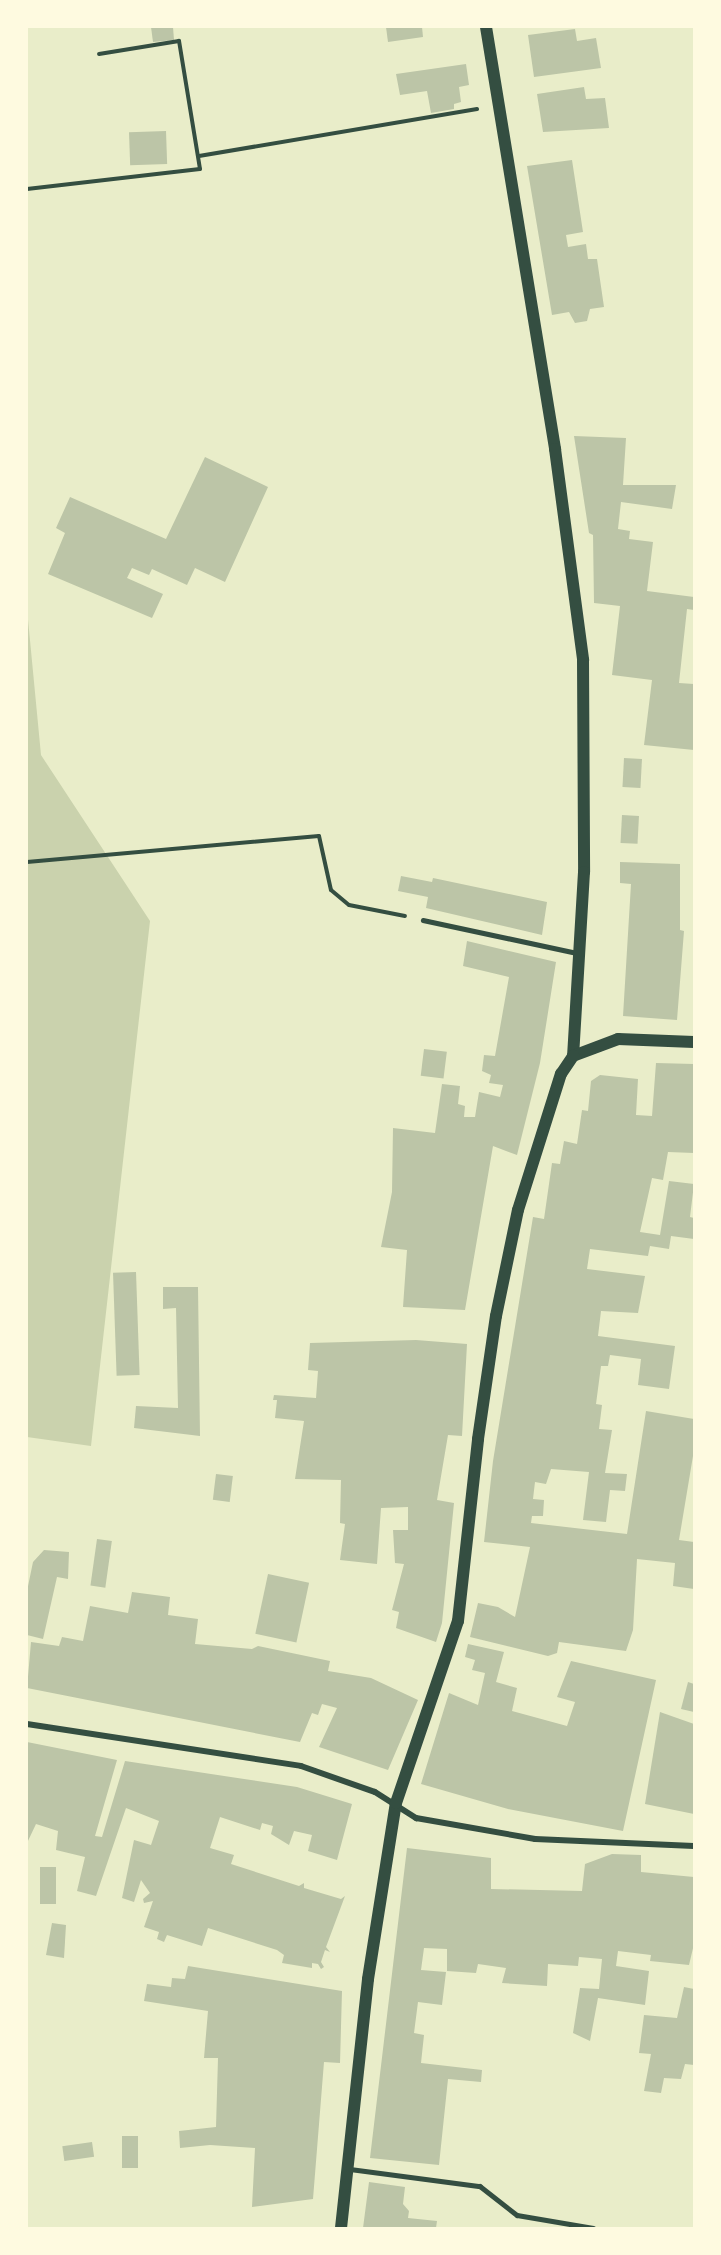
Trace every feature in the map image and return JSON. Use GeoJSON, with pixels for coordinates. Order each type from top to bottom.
{"type":"FeatureCollection","features":[{"type":"Feature","properties":{"kind":"main road"},"geometry":{"type":"LineString","coordinates":[[341,2228],[368,1979],[396,1803],[458,1621],[481,1417],[518,1210],[561,1074],[573,1056],[586,785],[583,660],[555,449],[486,27]]}},
{"type":"Feature","properties":{"kind":"main road"},"geometry":{"type":"LineString","coordinates":[[573,1056],[618,1039],[694,1042]]}},
{"type":"Feature","properties":{"kind":"street"},"geometry":{"type":"LineString","coordinates":[[27,1724],[301,1766],[396,1803],[416,1818],[535,1839],[694,1846]]}},
{"type":"Feature","properties":{"kind":"lane"},"geometry":{"type":"LineString","coordinates":[[423,920],[577,953]]}},
{"type":"Feature","properties":{"kind":"lane"},"geometry":{"type":"LineString","coordinates":[[347,2168],[480,2186],[517,2215],[593,2228]]}},
{"type":"Feature","properties":{"kind":"path"},"geometry":{"type":"LineString","coordinates":[[27,189],[200,169],[179,41],[99,54]]}},
{"type":"Feature","properties":{"kind":"path"},"geometry":{"type":"LineString","coordinates":[[199,156],[499,106]]}},
{"type":"Feature","properties":{"kind":"path"},"geometry":{"type":"LineString","coordinates":[[27,862],[319,836],[331,890],[349,905],[423,920]]}},
{"type":"Feature","properties":{"kind":"green space"},"geometry":{"type":"Polygon","coordinates":[[[27,609],[41,755],[150,921],[91,1446],[27,1437],[27,609]]]}},
{"type":"Feature","properties":{"kind":"building"},"geometry":{"type":"Polygon","coordinates":[[[151,27],[173,27],[174,40],[153,42],[151,27]]]}},
{"type":"Feature","properties":{"kind":"building"},"geometry":{"type":"Polygon","coordinates":[[[386,27],[422,27],[423,37],[388,42],[386,27]]]}},
{"type":"Feature","properties":{"kind":"building"},"geometry":{"type":"Polygon","coordinates":[[[575,29],[577,41],[596,38],[601,68],[534,77],[528,35],[575,29]]]}},
{"type":"Feature","properties":{"kind":"building"},"geometry":{"type":"Polygon","coordinates":[[[466,64],[469,85],[459,87],[461,102],[454,104],[454,109],[431,113],[427,91],[400,95],[396,74],[466,64]]]}},
{"type":"Feature","properties":{"kind":"building"},"geometry":{"type":"Polygon","coordinates":[[[584,87],[586,99],[605,98],[609,128],[543,132],[537,94],[584,87]]]}},
{"type":"Feature","properties":{"kind":"building"},"geometry":{"type":"Polygon","coordinates":[[[166,131],[167,164],[130,165],[129,132],[166,131]]]}},
{"type":"Feature","properties":{"kind":"building"},"geometry":{"type":"Polygon","coordinates":[[[572,160],[583,232],[566,235],[568,247],[586,244],[588,259],[597,259],[604,307],[590,309],[587,321],[575,323],[569,312],[552,315],[527,166],[572,160]]]}},
{"type":"Feature","properties":{"kind":"building"},"geometry":{"type":"Polygon","coordinates":[[[574,436],[626,438],[623,485],[676,485],[672,509],[621,502],[618,529],[630,531],[629,539],[653,542],[647,591],[694,597],[694,610],[687,609],[679,683],[694,684],[694,750],[644,745],[652,680],[612,675],[620,606],[594,603],[593,535],[589,533],[574,436]]]}},
{"type":"Feature","properties":{"kind":"building"},"geometry":{"type":"Polygon","coordinates":[[[205,457],[268,487],[225,582],[195,568],[187,585],[152,569],[149,575],[132,568],[127,578],[163,594],[152,618],[48,574],[65,533],[56,528],[70,497],[166,539],[205,457]]]}},
{"type":"Feature","properties":{"kind":"building"},"geometry":{"type":"Polygon","coordinates":[[[624,758],[642,759],[640,788],[622,787],[624,758]]]}},
{"type":"Feature","properties":{"kind":"building"},"geometry":{"type":"Polygon","coordinates":[[[622,815],[639,816],[638,844],[621,843],[622,815]]]}},
{"type":"Feature","properties":{"kind":"building"},"geometry":{"type":"Polygon","coordinates":[[[620,862],[680,864],[680,930],[684,931],[677,1020],[623,1016],[631,884],[620,883],[620,862]]]}},
{"type":"Feature","properties":{"kind":"building"},"geometry":{"type":"Polygon","coordinates":[[[401,876],[432,882],[433,878],[547,902],[542,935],[426,908],[428,897],[398,891],[401,876]]]}},
{"type":"Feature","properties":{"kind":"building"},"geometry":{"type":"Polygon","coordinates":[[[467,941],[556,962],[540,1063],[517,1155],[493,1146],[465,1310],[403,1307],[407,1250],[381,1247],[392,1192],[393,1128],[435,1133],[442,1084],[460,1086],[458,1104],[465,1106],[464,1117],[475,1117],[479,1092],[500,1097],[503,1085],[489,1083],[491,1075],[482,1071],[484,1055],[495,1056],[509,977],[463,966],[467,941]]]}},
{"type":"Feature","properties":{"kind":"building"},"geometry":{"type":"Polygon","coordinates":[[[424,1049],[447,1052],[444,1079],[421,1076],[424,1049]]]}},
{"type":"Feature","properties":{"kind":"building"},"geometry":{"type":"Polygon","coordinates":[[[656,1063],[694,1064],[694,1153],[668,1152],[663,1180],[652,1178],[640,1232],[660,1235],[669,1181],[694,1184],[690,1217],[694,1218],[694,1239],[671,1236],[669,1249],[650,1246],[648,1256],[590,1249],[587,1269],[645,1276],[638,1313],[601,1311],[598,1336],[675,1346],[669,1389],[638,1385],[641,1359],[610,1355],[608,1366],[601,1366],[596,1404],[602,1405],[599,1429],[612,1430],[605,1473],[627,1474],[625,1491],[610,1490],[606,1522],[583,1520],[589,1472],[551,1469],[546,1484],[535,1482],[533,1499],[544,1500],[543,1516],[532,1516],[531,1523],[627,1534],[646,1411],[694,1419],[694,1450],[679,1540],[694,1542],[694,1589],[673,1586],[675,1563],[637,1559],[633,1630],[626,1651],[559,1642],[557,1653],[548,1656],[470,1637],[478,1603],[498,1607],[515,1617],[530,1547],[484,1542],[493,1461],[533,1217],[544,1219],[552,1163],[560,1164],[564,1141],[577,1144],[582,1110],[588,1111],[591,1081],[600,1075],[638,1079],[636,1115],[652,1116],[656,1063]]]}},
{"type":"Feature","properties":{"kind":"building"},"geometry":{"type":"Polygon","coordinates":[[[136,1272],[140,1375],[117,1376],[113,1273],[136,1272]]]}},
{"type":"Feature","properties":{"kind":"building"},"geometry":{"type":"Polygon","coordinates":[[[163,1287],[198,1287],[200,1436],[134,1428],[136,1406],[178,1408],[176,1308],[163,1309],[163,1287]]]}},
{"type":"Feature","properties":{"kind":"building"},"geometry":{"type":"Polygon","coordinates":[[[416,1340],[467,1344],[462,1436],[448,1435],[437,1500],[454,1503],[442,1623],[436,1642],[396,1628],[399,1612],[392,1610],[404,1564],[395,1563],[393,1530],[408,1530],[408,1507],[381,1508],[377,1564],[340,1560],[345,1524],[340,1523],[341,1480],[295,1479],[304,1421],[275,1418],[277,1400],[273,1400],[274,1395],[316,1398],[318,1371],[308,1370],[310,1343],[416,1340]]]}},
{"type":"Feature","properties":{"kind":"building"},"geometry":{"type":"Polygon","coordinates":[[[216,1474],[233,1476],[230,1502],[213,1500],[216,1474]]]}},
{"type":"Feature","properties":{"kind":"building"},"geometry":{"type":"Polygon","coordinates":[[[97,1539],[112,1541],[105,1588],[90,1586],[97,1539]]]}},
{"type":"Feature","properties":{"kind":"building"},"geometry":{"type":"Polygon","coordinates":[[[44,1550],[69,1552],[68,1579],[57,1577],[43,1639],[27,1635],[27,1591],[33,1562],[44,1550]]]}},
{"type":"Feature","properties":{"kind":"building"},"geometry":{"type":"Polygon","coordinates":[[[268,1574],[309,1583],[296,1642],[255,1634],[268,1574]]]}},
{"type":"Feature","properties":{"kind":"building"},"geometry":{"type":"Polygon","coordinates":[[[132,1592],[170,1597],[168,1615],[198,1619],[195,1644],[252,1649],[258,1646],[330,1661],[328,1671],[371,1678],[418,1700],[388,1770],[319,1747],[337,1708],[322,1704],[318,1715],[312,1713],[300,1742],[27,1688],[31,1642],[59,1646],[62,1637],[83,1641],[90,1606],[128,1613],[132,1592]]]}},
{"type":"Feature","properties":{"kind":"building"},"geometry":{"type":"Polygon","coordinates":[[[468,1644],[504,1652],[496,1682],[517,1688],[512,1711],[567,1726],[575,1702],[557,1697],[571,1661],[656,1680],[623,1831],[508,1809],[421,1784],[449,1693],[478,1705],[485,1673],[472,1670],[475,1660],[465,1657],[468,1644]]]}},
{"type":"Feature","properties":{"kind":"building"},"geometry":{"type":"Polygon","coordinates":[[[688,1682],[694,1684],[694,1712],[681,1709],[688,1682]]]}},
{"type":"Feature","properties":{"kind":"building"},"geometry":{"type":"Polygon","coordinates":[[[660,1712],[694,1724],[694,1814],[645,1804],[660,1712]]]}},
{"type":"Feature","properties":{"kind":"building"},"geometry":{"type":"Polygon","coordinates":[[[27,1742],[117,1760],[95,1836],[102,1837],[125,1761],[297,1787],[352,1804],[337,1860],[308,1851],[312,1835],[294,1831],[289,1845],[271,1834],[273,1826],[262,1823],[260,1830],[220,1817],[210,1848],[234,1855],[231,1864],[299,1886],[304,1883],[304,1888],[341,1899],[345,1896],[326,1947],[330,1952],[325,1950],[321,1962],[324,1967],[321,1969],[318,1964],[312,1963],[312,1968],[282,1963],[284,1955],[277,1950],[208,1928],[202,1946],[167,1935],[164,1942],[157,1939],[159,1932],[144,1927],[153,1901],[144,1903],[143,1899],[150,1893],[141,1880],[134,1902],[122,1898],[134,1840],[151,1845],[159,1821],[126,1808],[96,1896],[77,1891],[85,1857],[56,1850],[58,1831],[36,1824],[27,1843],[27,1742]]]}},
{"type":"Feature","properties":{"kind":"building"},"geometry":{"type":"Polygon","coordinates":[[[407,1848],[491,1858],[491,1889],[582,1891],[585,1864],[612,1854],[641,1855],[641,1872],[694,1877],[694,1944],[689,1965],[650,1961],[651,1955],[618,1951],[616,1966],[649,1971],[645,2005],[598,1998],[590,2041],[573,2033],[580,1988],[599,1989],[602,1959],[579,1957],[578,1966],[548,1964],[547,1986],[502,1983],[506,1968],[478,1964],[476,1973],[447,1971],[447,1949],[424,1948],[421,1970],[446,1972],[442,2005],[418,2002],[414,2033],[424,2035],[421,2063],[482,2070],[481,2082],[448,2079],[439,2165],[370,2158],[407,1848]]]}},
{"type":"Feature","properties":{"kind":"building"},"geometry":{"type":"Polygon","coordinates":[[[40,1867],[56,1867],[56,1904],[40,1904],[40,1867]]]}},
{"type":"Feature","properties":{"kind":"building"},"geometry":{"type":"Polygon","coordinates":[[[52,1923],[66,1925],[64,1958],[46,1955],[52,1923]]]}},
{"type":"Feature","properties":{"kind":"building"},"geometry":{"type":"Polygon","coordinates":[[[188,1966],[342,1991],[340,2063],[324,2062],[313,2199],[252,2207],[255,2148],[210,2145],[180,2148],[179,2131],[216,2127],[218,2058],[204,2058],[208,2011],[144,2001],[147,1984],[171,1987],[172,1978],[185,1979],[188,1966]]]}},
{"type":"Feature","properties":{"kind":"building"},"geometry":{"type":"Polygon","coordinates":[[[684,1987],[694,1989],[694,2065],[685,2064],[681,2079],[664,2078],[661,2093],[644,2091],[651,2054],[639,2053],[644,2015],[677,2018],[684,1987]]]}},
{"type":"Feature","properties":{"kind":"building"},"geometry":{"type":"Polygon","coordinates":[[[122,2136],[138,2136],[138,2168],[122,2168],[122,2136]]]}},
{"type":"Feature","properties":{"kind":"building"},"geometry":{"type":"Polygon","coordinates":[[[92,2142],[94,2157],[64,2161],[62,2146],[92,2142]]]}},
{"type":"Feature","properties":{"kind":"building"},"geometry":{"type":"Polygon","coordinates":[[[369,2182],[405,2187],[403,2204],[409,2211],[408,2218],[437,2221],[436,2228],[363,2228],[369,2182]]]}}]}
